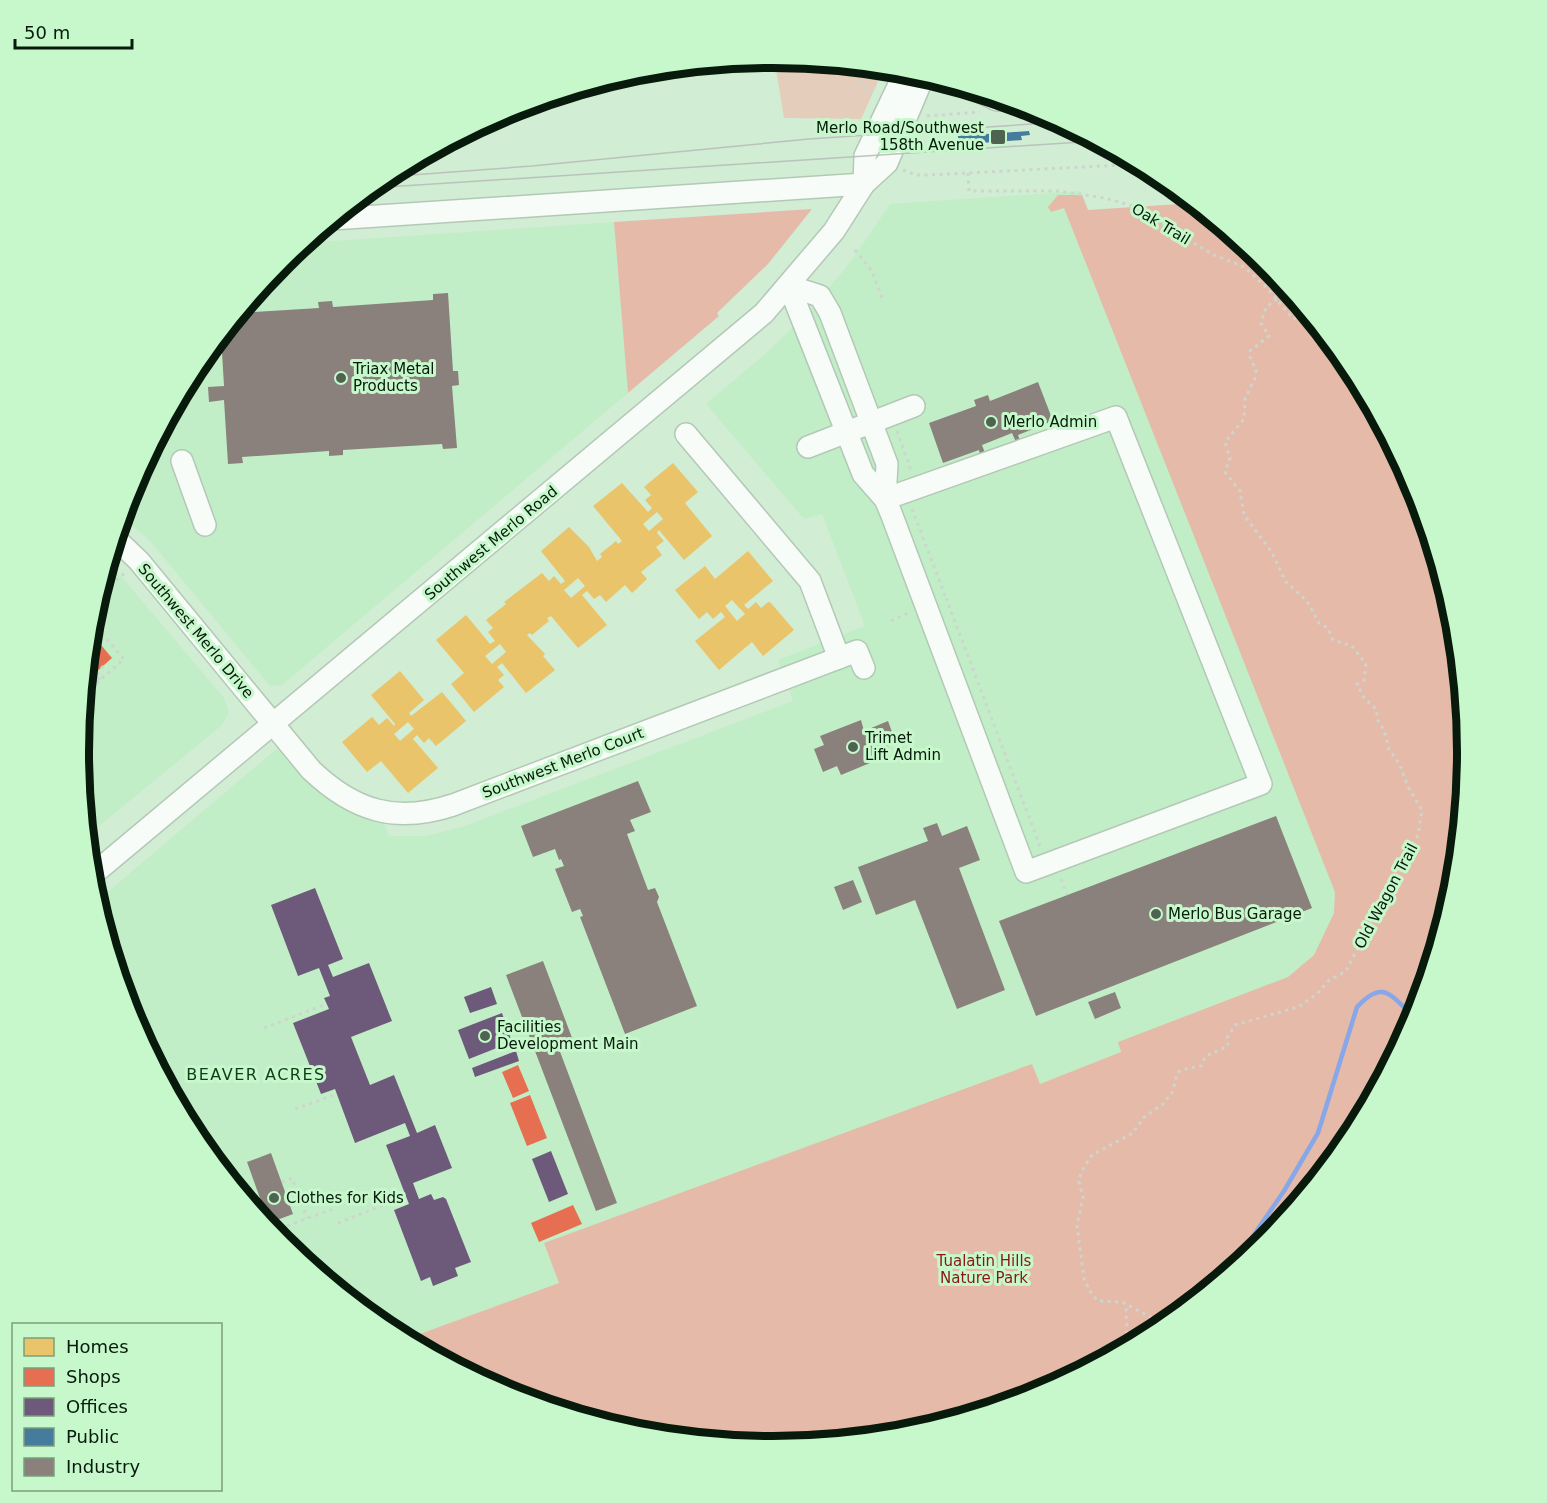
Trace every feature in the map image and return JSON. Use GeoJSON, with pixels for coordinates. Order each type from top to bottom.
{"type":"FeatureCollection","features":[{"type":"Feature","properties":{"kind":"street","name":"Southwest Merlo Road"},"geometry":{"type":"LineString","coordinates":[[864,184],[865,156],[901,80]]}},
{"type":"Feature","properties":{"kind":"street","name":"Southwest Merlo Road"},"geometry":{"type":"LineString","coordinates":[[100,869],[764,313],[834,231],[864,184],[887,163],[920,84]]}},
{"type":"Feature","properties":{"kind":"street"},"geometry":{"type":"LineString","coordinates":[[346,218],[864,184]]}},
{"type":"Feature","properties":{"kind":"street"},"geometry":{"type":"LineString","coordinates":[[789,286],[820,296],[830,314],[887,464],[885,500]]}},
{"type":"Feature","properties":{"kind":"street"},"geometry":{"type":"LineString","coordinates":[[789,286],[863,474],[885,500],[1026,872],[1261,784],[1119,420],[1113,416],[885,500]]}},
{"type":"Feature","properties":{"kind":"street"},"geometry":{"type":"LineString","coordinates":[[808,447],[914,406]]}},
{"type":"Feature","properties":{"kind":"street"},"geometry":{"type":"LineString","coordinates":[[686,434],[810,581],[839,658]]}},
{"type":"Feature","properties":{"kind":"street"},"geometry":{"type":"LineString","coordinates":[[182,461],[205,525]]}},
{"type":"Feature","properties":{"kind":"street","name":"Southwest Merlo Drive"},"geometry":{"type":"LineString","coordinates":[[122,545],[143,566],[274,725]]}},
{"type":"Feature","properties":{"kind":"street","name":"Southwest Merlo Court"},"geometry":{"type":"LineString","coordinates":[[274,725],[311,770],[336,792],[386,813],[407,816],[429,813],[857,651],[864,668]]}},
{"type":"Feature","properties":{"kind":"path"},"geometry":{"type":"LineString","coordinates":[[859,73],[864,87],[874,95]]}},
{"type":"Feature","properties":{"kind":"path"},"geometry":{"type":"LineString","coordinates":[[920,116],[994,111],[994,104]]}},
{"type":"Feature","properties":{"kind":"path"},"geometry":{"type":"LineString","coordinates":[[903,170],[916,175],[1125,165]]}},
{"type":"Feature","properties":{"kind":"path","name":"Oak Trail"},"geometry":{"type":"LineString","coordinates":[[968,173],[969,191],[1058,191],[1105,198],[1133,206],[1212,254],[1244,267],[1277,299],[1293,319],[1301,317]]}},
{"type":"Feature","properties":{"kind":"path"},"geometry":{"type":"LineString","coordinates":[[855,250],[872,271],[882,298]]}},
{"type":"Feature","properties":{"kind":"path","name":"Old Wagon Trail"},"geometry":{"type":"LineString","coordinates":[[1161,1315],[1150,1317],[1126,1304],[1099,1301],[1086,1286],[1077,1225],[1082,1207],[1079,1182],[1083,1167],[1101,1148],[1133,1133],[1143,1118],[1163,1104],[1173,1091],[1179,1072],[1201,1066],[1206,1056],[1225,1049],[1229,1045],[1227,1038],[1231,1029],[1250,1020],[1264,1018],[1304,1003],[1317,994],[1328,981],[1346,970],[1374,914],[1394,887],[1423,819],[1422,810],[1408,787],[1400,765],[1389,749],[1384,730],[1377,719],[1377,710],[1364,698],[1357,684],[1364,680],[1366,663],[1352,646],[1333,640],[1328,628],[1319,623],[1306,601],[1286,582],[1271,551],[1244,515],[1240,491],[1225,472],[1230,458],[1225,442],[1244,419],[1245,399],[1255,378],[1256,370],[1250,357],[1250,351],[1269,336],[1261,323],[1266,307],[1277,299]]}},
{"type":"Feature","properties":{"kind":"path"},"geometry":{"type":"LineString","coordinates":[[895,427],[913,477]]}},
{"type":"Feature","properties":{"kind":"path"},"geometry":{"type":"LineString","coordinates":[[111,585],[124,573]]}},
{"type":"Feature","properties":{"kind":"path"},"geometry":{"type":"LineString","coordinates":[[946,598],[1040,846],[1053,862],[1067,895]]}},
{"type":"Feature","properties":{"kind":"path"},"geometry":{"type":"LineString","coordinates":[[93,686],[124,659],[101,631]]}},
{"type":"Feature","properties":{"kind":"path"},"geometry":{"type":"LineString","coordinates":[[100,680],[96,675],[105,664]]}},
{"type":"Feature","properties":{"kind":"path"},"geometry":{"type":"LineString","coordinates":[[264,1028],[326,1004]]}},
{"type":"Feature","properties":{"kind":"path"},"geometry":{"type":"LineString","coordinates":[[295,1109],[336,1094]]}},
{"type":"Feature","properties":{"kind":"path"},"geometry":{"type":"LineString","coordinates":[[282,1182],[292,1178],[307,1218]]}},
{"type":"Feature","properties":{"kind":"path"},"geometry":{"type":"LineString","coordinates":[[338,1223],[406,1196]]}},
{"type":"Feature","properties":{"kind":"path"},"geometry":{"type":"LineString","coordinates":[[283,1227],[333,1209]]}},
{"type":"Feature","properties":{"kind":"path"},"geometry":{"type":"LineString","coordinates":[[1126,1304],[1127,1337]]}},
{"type":"Feature","properties":{"kind":"shaded area"},"geometry":{"type":"Polygon","coordinates":[[[776,68],[818,69],[879,76],[861,119],[784,118],[776,68]]]}},
{"type":"Feature","properties":{"kind":"shaded area"},"geometry":{"type":"Polygon","coordinates":[[[1081,191],[1382,982],[1047,1105],[1032,1065],[544,1243],[559,1283],[417,1335],[357,1294],[290,1235],[259,1202],[205,1132],[160,1054],[142,1013],[126,971],[105,894],[280,746],[382,819],[389,836],[427,836],[465,826],[793,701],[778,660],[865,626],[822,514],[804,519],[706,404],[765,354],[809,312],[852,260],[890,204],[1081,191]]]}},
{"type":"Feature","properties":{"kind":"shaded area"},"geometry":{"type":"Polygon","coordinates":[[[614,222],[628,393],[282,685],[270,686],[150,541],[129,523],[160,449],[205,371],[259,301],[318,242],[614,222]]]}},
{"type":"Feature","properties":{"kind":"shaded area"},"geometry":{"type":"Polygon","coordinates":[[[115,569],[224,698],[229,712],[222,725],[94,830],[89,752],[91,707],[95,662],[115,569]]]}},
{"type":"Feature","properties":{"kind":"green space","name":"Tualatin Hills Nature Park"},"geometry":{"type":"Polygon","coordinates":[[[1058,195],[1082,195],[1088,210],[1183,204],[1190,209],[1257,268],[1316,335],[1366,410],[1405,490],[1434,574],[1444,618],[1452,662],[1458,752],[1452,841],[1434,929],[1421,971],[1387,1054],[1366,1094],[1316,1168],[1288,1202],[1224,1266],[1154,1320],[1115,1344],[1076,1365],[993,1399],[951,1412],[863,1430],[774,1436],[729,1434],[684,1430],[596,1412],[554,1399],[471,1365],[417,1335],[559,1283],[544,1243],[1032,1064],[1040,1084],[1121,1052],[1118,1042],[1288,977],[1314,955],[1334,913],[1335,892],[1064,208],[1051,212],[1048,207],[1058,195]]]}},
{"type":"Feature","properties":{"kind":"green space"},"geometry":{"type":"Polygon","coordinates":[[[812,209],[768,264],[717,313],[719,316],[628,393],[614,222],[812,209]]]}},
{"type":"Feature","properties":{"kind":"building: Homes"},"geometry":{"type":"Polygon","coordinates":[[[673,463],[698,492],[685,503],[712,536],[684,560],[659,530],[657,533],[664,541],[656,547],[662,555],[641,572],[647,579],[632,593],[625,585],[606,602],[600,595],[594,599],[587,591],[582,595],[607,625],[578,648],[551,616],[547,618],[549,621],[532,635],[530,633],[527,635],[545,654],[543,656],[555,670],[526,693],[502,663],[497,667],[504,675],[498,680],[504,687],[474,712],[451,684],[464,673],[436,640],[466,615],[490,644],[495,641],[488,632],[493,628],[486,620],[506,604],[504,602],[542,573],[549,581],[554,576],[561,584],[565,581],[541,551],[569,527],[589,547],[597,561],[602,557],[600,554],[616,541],[618,544],[622,541],[593,506],[622,483],[648,512],[652,508],[645,500],[651,495],[644,487],[673,463]],[[657,512],[643,524],[649,531],[663,519],[657,512]],[[578,578],[564,590],[571,598],[585,586],[578,578]],[[500,644],[485,656],[492,664],[506,652],[500,644]]]}},
{"type":"Feature","properties":{"kind":"building: Homes"},"geometry":{"type":"Polygon","coordinates":[[[748,551],[773,581],[744,605],[748,609],[756,602],[761,608],[768,602],[771,603],[794,630],[763,656],[752,642],[719,670],[695,641],[725,617],[721,612],[713,619],[707,612],[699,619],[675,590],[705,566],[715,579],[748,551]],[[732,600],[725,606],[737,621],[745,614],[732,600]]]}},
{"type":"Feature","properties":{"kind":"building: Homes"},"geometry":{"type":"Polygon","coordinates":[[[400,671],[424,700],[409,713],[411,716],[442,692],[466,721],[436,746],[429,738],[424,743],[417,735],[413,739],[438,768],[408,793],[381,761],[367,772],[342,742],[372,717],[379,725],[387,718],[394,726],[395,724],[371,695],[400,671]],[[408,722],[394,734],[400,741],[414,729],[408,722]]]}},
{"type":"Feature","properties":{"kind":"building: Shops"},"geometry":{"type":"Polygon","coordinates":[[[99,642],[112,658],[94,674],[99,642]]]}},
{"type":"Feature","properties":{"kind":"building: Shops"},"geometry":{"type":"Polygon","coordinates":[[[518,1065],[529,1091],[513,1098],[502,1072],[518,1065]]]}},
{"type":"Feature","properties":{"kind":"building: Shops"},"geometry":{"type":"Polygon","coordinates":[[[530,1095],[547,1138],[527,1146],[510,1103],[530,1095]]]}},
{"type":"Feature","properties":{"kind":"building: Shops"},"geometry":{"type":"Polygon","coordinates":[[[573,1205],[582,1224],[539,1242],[531,1223],[573,1205]]]}},
{"type":"Feature","properties":{"kind":"building: Offices"},"geometry":{"type":"Polygon","coordinates":[[[315,888],[343,959],[328,965],[333,977],[369,963],[392,1021],[351,1037],[370,1085],[394,1075],[417,1133],[435,1125],[452,1168],[413,1183],[419,1199],[431,1194],[434,1200],[443,1197],[446,1199],[471,1262],[455,1268],[458,1276],[433,1286],[430,1277],[421,1281],[394,1210],[409,1204],[386,1145],[410,1136],[405,1123],[355,1143],[335,1089],[321,1094],[293,1023],[329,1009],[324,998],[330,996],[319,968],[298,976],[271,905],[315,888]]]}},
{"type":"Feature","properties":{"kind":"building: Offices"},"geometry":{"type":"Polygon","coordinates":[[[491,987],[497,1004],[470,1013],[464,997],[491,987]]]}},
{"type":"Feature","properties":{"kind":"building: Offices","name":"Facilities Development Main"},"geometry":{"type":"Polygon","coordinates":[[[502,1013],[512,1042],[469,1059],[458,1030],[502,1013]]]}},
{"type":"Feature","properties":{"kind":"building: Offices"},"geometry":{"type":"Polygon","coordinates":[[[516,1051],[519,1061],[475,1077],[472,1068],[516,1051]]]}},
{"type":"Feature","properties":{"kind":"building: Offices"},"geometry":{"type":"Polygon","coordinates":[[[551,1151],[568,1194],[549,1202],[532,1159],[551,1151]]]}},
{"type":"Feature","properties":{"kind":"building: Public"},"geometry":{"type":"Polygon","coordinates":[[[1029,131],[1030,135],[1021,136],[1022,140],[967,144],[967,140],[958,141],[958,136],[1029,131]]]}},
{"type":"Feature","properties":{"kind":"building: Industry","name":"Triax Metal Products"},"geometry":{"type":"Polygon","coordinates":[[[448,293],[453,371],[458,371],[459,385],[452,386],[457,448],[443,449],[442,444],[343,450],[343,455],[329,456],[329,451],[242,457],[243,463],[228,464],[224,400],[209,402],[208,387],[224,386],[222,348],[250,312],[319,308],[318,302],[332,301],[333,307],[433,300],[433,294],[448,293]]]}},
{"type":"Feature","properties":{"kind":"building: Industry","name":"Merlo Admin"},"geometry":{"type":"Polygon","coordinates":[[[1038,382],[1053,421],[1018,435],[1020,441],[1016,442],[1012,433],[982,445],[985,453],[980,455],[979,450],[943,463],[929,423],[976,406],[974,400],[988,395],[990,401],[1038,382]]]}},
{"type":"Feature","properties":{"kind":"building: Industry","name":"Trimet Lift Admin"},"geometry":{"type":"Polygon","coordinates":[[[861,720],[864,731],[888,721],[896,743],[882,749],[884,756],[841,775],[837,766],[823,772],[814,749],[824,745],[820,736],[861,720]]]}},
{"type":"Feature","properties":{"kind":"building: Industry"},"geometry":{"type":"Polygon","coordinates":[[[638,781],[651,812],[630,820],[635,831],[627,834],[648,890],[655,888],[659,897],[657,902],[697,1006],[625,1034],[580,917],[583,916],[580,909],[572,912],[555,869],[564,866],[561,859],[559,860],[555,849],[533,857],[521,826],[638,781]]]}},
{"type":"Feature","properties":{"kind":"building: Industry","name":"Merlo Bus Garage"},"geometry":{"type":"Polygon","coordinates":[[[1276,816],[1312,908],[1036,1016],[999,921],[1276,816]]]}},
{"type":"Feature","properties":{"kind":"building: Industry"},"geometry":{"type":"Polygon","coordinates":[[[937,823],[942,836],[967,826],[980,860],[959,868],[1005,990],[957,1009],[915,900],[876,915],[858,867],[928,841],[923,828],[937,823]]]}},
{"type":"Feature","properties":{"kind":"building: Industry"},"geometry":{"type":"Polygon","coordinates":[[[853,880],[862,902],[843,910],[834,887],[853,880]]]}},
{"type":"Feature","properties":{"kind":"building: Industry"},"geometry":{"type":"Polygon","coordinates":[[[543,961],[574,1043],[559,1049],[617,1203],[596,1211],[506,975],[543,961]]]}},
{"type":"Feature","properties":{"kind":"building: Industry"},"geometry":{"type":"Polygon","coordinates":[[[1115,992],[1121,1008],[1095,1019],[1088,1002],[1115,992]]]}},
{"type":"Feature","properties":{"kind":"building: Industry","name":"Clothes for Kids"},"geometry":{"type":"Polygon","coordinates":[[[271,1153],[293,1214],[276,1220],[263,1206],[247,1162],[271,1153]]]}},
{"type":"Feature","properties":{"kind":"waterway"},"geometry":{"type":"LineString","coordinates":[[1251,1241],[1318,1133],[1357,1007],[1366,998],[1381,992],[1393,997],[1406,1009]]}},
{"type":"Feature","properties":{"kind":"tram line"},"geometry":{"type":"LineString","coordinates":[[405,175],[532,166],[809,139],[1042,123]]}},
{"type":"Feature","properties":{"kind":"tram line"},"geometry":{"type":"LineString","coordinates":[[388,187],[1083,142]]}},
{"type":"Feature","properties":{"kind":"place","name":"Merlo Road/Southwest 158th Avenue"},"geometry":{"type":"Point","coordinates":[998,137]}},
{"type":"Feature","properties":{"kind":"place","name":"Triax Metal Products"},"geometry":{"type":"Point","coordinates":[341,378]}},
{"type":"Feature","properties":{"kind":"place","name":"Merlo Admin"},"geometry":{"type":"Point","coordinates":[991,422]}},
{"type":"Feature","properties":{"kind":"place","name":"Trimet Lift Admin"},"geometry":{"type":"Point","coordinates":[853,747]}},
{"type":"Feature","properties":{"kind":"place","name":"Merlo Bus Garage"},"geometry":{"type":"Point","coordinates":[1156,914]}},
{"type":"Feature","properties":{"kind":"place","name":"Facilities Development Main"},"geometry":{"type":"Point","coordinates":[485,1036]}},
{"type":"Feature","properties":{"kind":"place","name":"Clothes for Kids"},"geometry":{"type":"Point","coordinates":[274,1198]}},
{"type":"Feature","properties":{"kind":"district","name":"BEAVER ACRES"},"geometry":{"type":"Point","coordinates":[256,1074]}}]}
